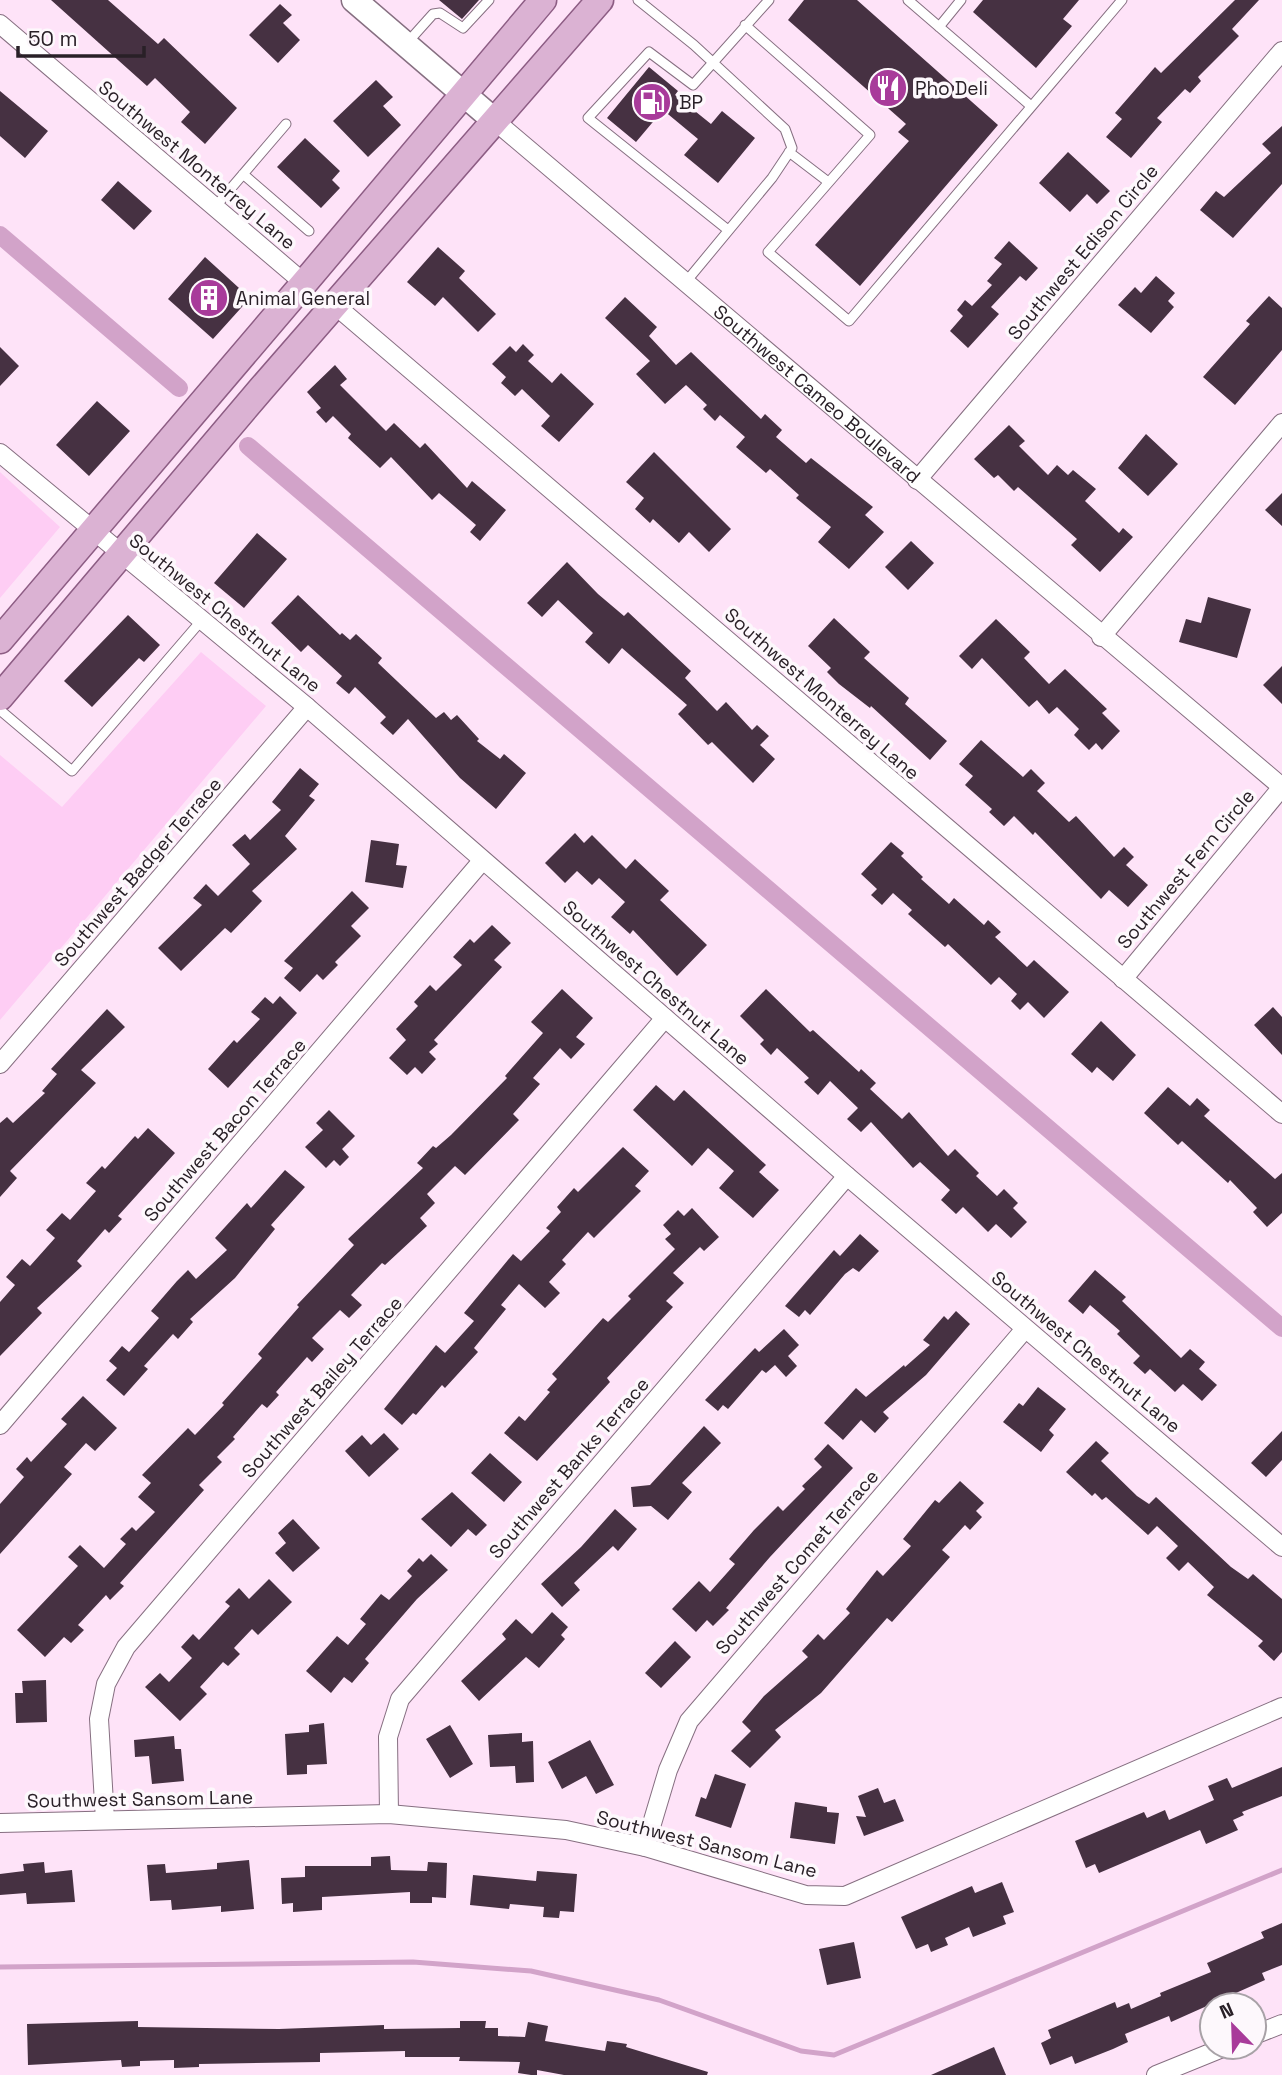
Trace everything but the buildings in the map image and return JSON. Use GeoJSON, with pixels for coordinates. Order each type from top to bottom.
{"type":"FeatureCollection","features":[{"type":"Feature","properties":{"kind":"main road"},"geometry":{"type":"LineString","coordinates":[[0,640],[236,367],[543,0]]}},
{"type":"Feature","properties":{"kind":"main road"},"geometry":{"type":"LineString","coordinates":[[0,697],[600,0]]}},
{"type":"Feature","properties":{"kind":"street","name":"Southwest Cameo Boulevard"},"geometry":{"type":"LineString","coordinates":[[354,0],[1101,637],[1282,787]]}},
{"type":"Feature","properties":{"kind":"street","name":"Southwest Monterrey Lane"},"geometry":{"type":"LineString","coordinates":[[0,24],[304,283]]}},
{"type":"Feature","properties":{"kind":"street","name":"Southwest Edison Circle"},"geometry":{"type":"LineString","coordinates":[[917,480],[1282,51]]}},
{"type":"Feature","properties":{"kind":"street","name":"Southwest Monterrey Lane"},"geometry":{"type":"LineString","coordinates":[[336,306],[1282,1114]]}},
{"type":"Feature","properties":{"kind":"street"},"geometry":{"type":"LineString","coordinates":[[1101,637],[1282,423]]}},
{"type":"Feature","properties":{"kind":"street","name":"Southwest Chestnut Lane"},"geometry":{"type":"LineString","coordinates":[[0,453],[92,532],[307,707],[847,1176],[1282,1547]]}},
{"type":"Feature","properties":{"kind":"street","name":"Southwest Badger Terrace"},"geometry":{"type":"LineString","coordinates":[[0,1064],[307,707]]}},
{"type":"Feature","properties":{"kind":"street","name":"Southwest Fern Circle"},"geometry":{"type":"LineString","coordinates":[[1123,979],[1282,787]]}},
{"type":"Feature","properties":{"kind":"street","name":"Southwest Bacon Terrace"},"geometry":{"type":"LineString","coordinates":[[0,1425],[482,861]]}},
{"type":"Feature","properties":{"kind":"street","name":"Southwest Bailey Terrace"},"geometry":{"type":"LineString","coordinates":[[105,1820],[99,1719],[106,1684],[126,1647],[665,1018]]}},
{"type":"Feature","properties":{"kind":"street","name":"Southwest Banks Terrace"},"geometry":{"type":"LineString","coordinates":[[389,1814],[388,1737],[400,1699],[847,1176]]}},
{"type":"Feature","properties":{"kind":"street","name":"Southwest Comet Terrace"},"geometry":{"type":"LineString","coordinates":[[645,1847],[668,1770],[689,1721],[1025,1329]]}},
{"type":"Feature","properties":{"kind":"street","name":"Southwest Sansom Lane"},"geometry":{"type":"LineString","coordinates":[[0,1823],[389,1814],[566,1830],[645,1847],[806,1895],[845,1896],[1282,1707]]}},
{"type":"Feature","properties":{"kind":"street"},"geometry":{"type":"LineString","coordinates":[[1156,2075],[1198,2058]]}},
{"type":"Feature","properties":{"kind":"lane"},"geometry":{"type":"LineString","coordinates":[[406,44],[433,14],[440,13],[463,28],[489,0]]}},
{"type":"Feature","properties":{"kind":"lane"},"geometry":{"type":"LineString","coordinates":[[638,0],[711,61],[785,129],[792,148],[685,282]]}},
{"type":"Feature","properties":{"kind":"lane"},"geometry":{"type":"LineString","coordinates":[[728,230],[588,118],[649,52],[693,85],[711,61],[769,0]]}},
{"type":"Feature","properties":{"kind":"lane"},"geometry":{"type":"LineString","coordinates":[[908,0],[1031,106]]}},
{"type":"Feature","properties":{"kind":"lane"},"geometry":{"type":"LineString","coordinates":[[939,27],[961,0]]}},
{"type":"Feature","properties":{"kind":"lane"},"geometry":{"type":"LineString","coordinates":[[745,26],[870,135],[827,181],[768,252],[849,321],[1122,0]]}},
{"type":"Feature","properties":{"kind":"lane"},"geometry":{"type":"LineString","coordinates":[[215,207],[286,124]]}},
{"type":"Feature","properties":{"kind":"lane"},"geometry":{"type":"LineString","coordinates":[[789,152],[827,181]]}},
{"type":"Feature","properties":{"kind":"lane"},"geometry":{"type":"LineString","coordinates":[[243,174],[309,231]]}},
{"type":"Feature","properties":{"kind":"lane"},"geometry":{"type":"LineString","coordinates":[[0,710],[72,771],[201,621]]}},
{"type":"Feature","properties":{"kind":"shaded area"},"geometry":{"type":"Polygon","coordinates":[[[0,472],[60,527],[0,598],[0,472]]]}},
{"type":"Feature","properties":{"kind":"shaded area"},"geometry":{"type":"Polygon","coordinates":[[[201,652],[266,706],[0,1020],[0,755],[62,807],[201,652]]]}},
{"type":"Feature","properties":{"kind":"waterway"},"geometry":{"type":"LineString","coordinates":[[0,235],[179,388]]}},
{"type":"Feature","properties":{"kind":"waterway"},"geometry":{"type":"LineString","coordinates":[[248,446],[1282,1328]]}},
{"type":"Feature","properties":{"kind":"waterway"},"geometry":{"type":"LineString","coordinates":[[0,1967],[413,1962],[531,1971],[659,2000],[801,2051],[834,2055],[1282,1870]]}},
{"type":"Feature","properties":{"kind":"place","name":"Pho Deli"},"geometry":{"type":"Point","coordinates":[888,88]}},
{"type":"Feature","properties":{"kind":"place","name":"BP"},"geometry":{"type":"Point","coordinates":[652,102]}},
{"type":"Feature","properties":{"kind":"place","name":"Animal General"},"geometry":{"type":"Point","coordinates":[209,298]}}]}
